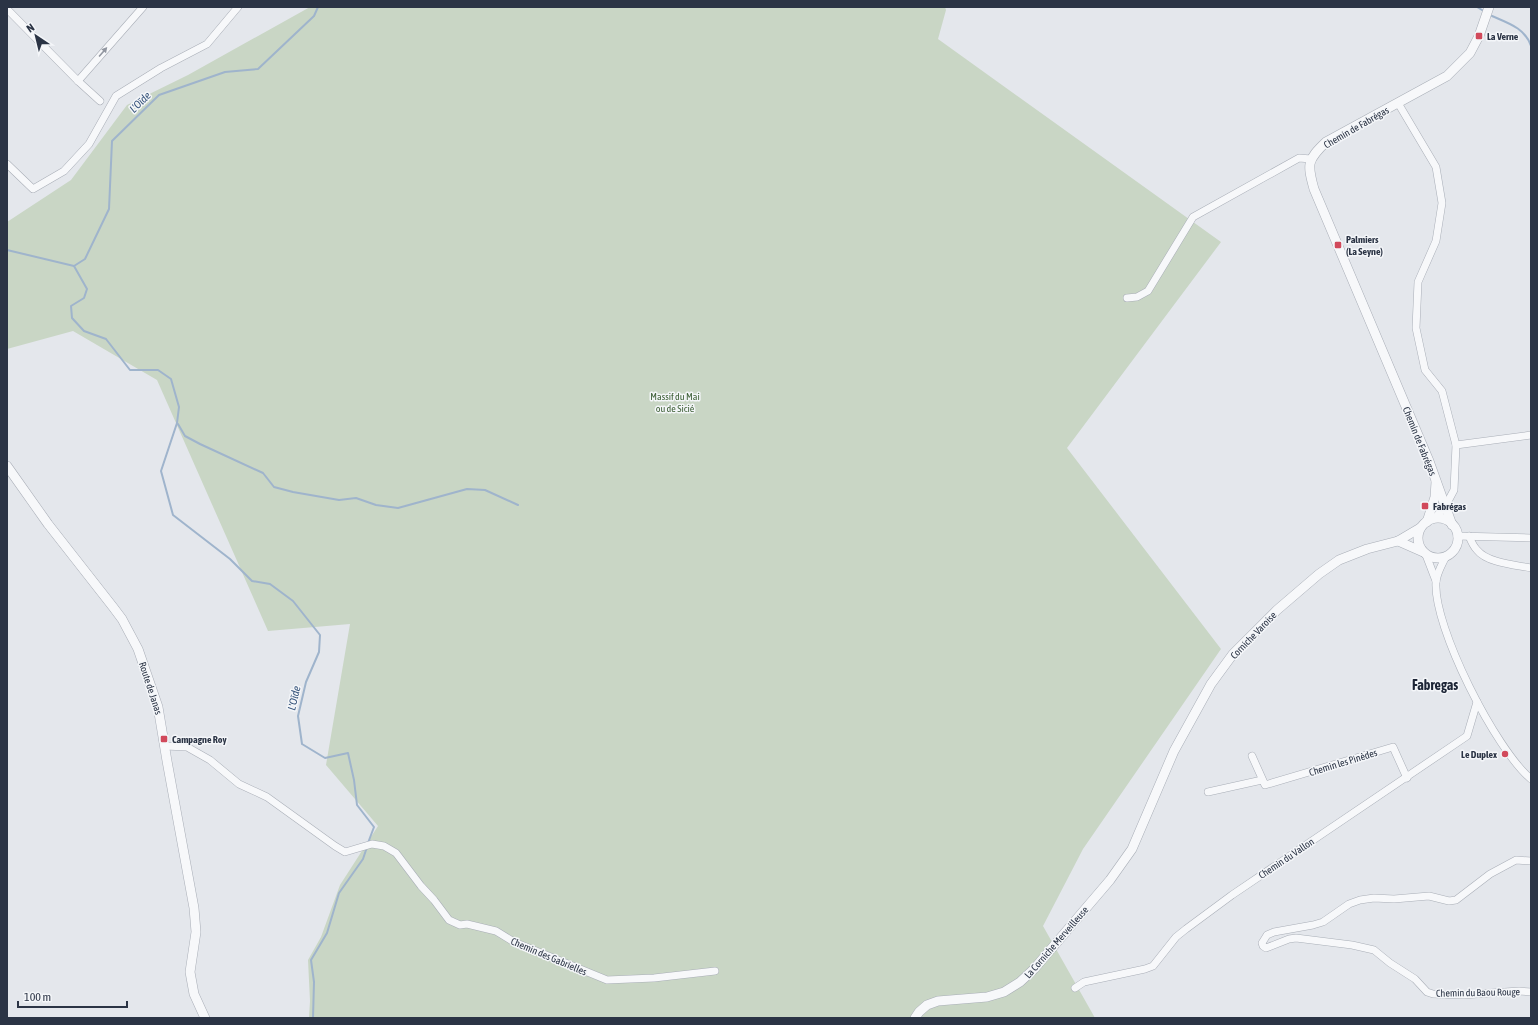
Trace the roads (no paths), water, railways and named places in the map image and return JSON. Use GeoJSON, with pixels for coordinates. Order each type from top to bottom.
{"type":"FeatureCollection","features":[{"type":"Feature","properties":{"kind":"street"},"geometry":{"type":"LineString","coordinates":[[78,81],[143,7]]}},
{"type":"Feature","properties":{"kind":"street"},"geometry":{"type":"LineString","coordinates":[[8,165],[33,189],[64,171],[89,144],[116,96],[161,68],[207,44],[238,7]]}},
{"type":"Feature","properties":{"kind":"street","name":"Chemin de Fabrégas"},"geometry":{"type":"LineString","coordinates":[[1452,525],[1436,480],[1314,189],[1309,173],[1311,160],[1314,153],[1326,142],[1434,84],[1458,67],[1477,42],[1489,7]]}},
{"type":"Feature","properties":{"kind":"street"},"geometry":{"type":"LineString","coordinates":[[7,9],[78,81],[100,101]]}},
{"type":"Feature","properties":{"kind":"street"},"geometry":{"type":"LineString","coordinates":[[1398,103],[1436,167],[1442,203],[1436,241],[1418,282],[1416,328],[1425,370],[1442,391],[1456,445],[1454,490],[1446,505],[1427,523],[1418,538],[1420,548],[1424,553],[1436,581]]}},
{"type":"Feature","properties":{"kind":"street"},"geometry":{"type":"LineString","coordinates":[[1127,298],[1137,297],[1148,291],[1193,217],[1299,158],[1311,160]]}},
{"type":"Feature","properties":{"kind":"street"},"geometry":{"type":"LineString","coordinates":[[1456,445],[1531,435]]}},
{"type":"Feature","properties":{"kind":"street","name":"Route de Janas"},"geometry":{"type":"LineString","coordinates":[[7,466],[48,524],[122,619],[138,649],[158,707],[194,908],[196,932],[190,972],[194,994],[205,1018]]}},
{"type":"Feature","properties":{"kind":"street","name":"Chemin de Fabrégas"},"geometry":{"type":"LineString","coordinates":[[1427,523],[1435,497],[1436,480]]}},
{"type":"Feature","properties":{"kind":"street"},"geometry":{"type":"LineString","coordinates":[[1398,541],[1432,558],[1446,556],[1454,550],[1457,536],[1452,525],[1442,519],[1427,523]]}},
{"type":"Feature","properties":{"kind":"street","name":"Corniche Varoise"},"geometry":{"type":"LineString","coordinates":[[1132,849],[1174,751],[1211,684],[1233,654],[1277,610],[1319,574],[1339,560],[1366,550],[1398,541],[1427,523]]}},
{"type":"Feature","properties":{"kind":"street"},"geometry":{"type":"LineString","coordinates":[[1457,536],[1531,538]]}},
{"type":"Feature","properties":{"kind":"street"},"geometry":{"type":"LineString","coordinates":[[1469,536],[1477,551],[1482,555],[1501,562],[1531,568]]}},
{"type":"Feature","properties":{"kind":"street"},"geometry":{"type":"LineString","coordinates":[[1446,556],[1436,581],[1436,599],[1453,651],[1477,702],[1504,746],[1531,779]]}},
{"type":"Feature","properties":{"kind":"street","name":"Chemin du Vallon"},"geometry":{"type":"LineString","coordinates":[[1075,988],[1084,982],[1145,969],[1152,966],[1176,937],[1186,929],[1312,841],[1467,736],[1477,702]]}},
{"type":"Feature","properties":{"kind":"street","name":"Chemin des Gabrielles"},"geometry":{"type":"LineString","coordinates":[[165,746],[187,747],[210,760],[239,784],[267,797],[335,846],[346,852],[372,844],[384,846],[396,853],[449,920],[460,925],[467,924],[496,931],[514,942],[607,980],[654,978],[715,971]]}},
{"type":"Feature","properties":{"kind":"street","name":"Chemin les Pinèdes"},"geometry":{"type":"LineString","coordinates":[[1208,792],[1262,780],[1265,785],[1393,746],[1407,778]]}},
{"type":"Feature","properties":{"kind":"street"},"geometry":{"type":"LineString","coordinates":[[1252,756],[1262,780]]}},
{"type":"Feature","properties":{"kind":"street","name":"La Corniche Merveilleuse"},"geometry":{"type":"LineString","coordinates":[[915,1018],[918,1012],[927,1005],[938,1000],[987,997],[1004,992],[1020,982],[1034,969],[1110,880],[1132,849]]}},
{"type":"Feature","properties":{"kind":"street","name":"Chemin du Baou Rouge"},"geometry":{"type":"LineString","coordinates":[[1531,861],[1516,860],[1490,874],[1456,900],[1449,901],[1429,896],[1394,900],[1374,898],[1360,900],[1349,904],[1323,922],[1274,932],[1267,935],[1262,943],[1266,948],[1289,939],[1296,938],[1352,944],[1374,950],[1390,963],[1415,979],[1427,992],[1433,994],[1463,995],[1519,991],[1531,992]]}},
{"type":"Feature","properties":{"kind":"waterway","name":"L'Oïde"},"geometry":{"type":"LineString","coordinates":[[7,250],[74,266],[85,259],[109,209],[112,141],[159,95],[225,72],[258,69],[314,16],[318,7]]}},
{"type":"Feature","properties":{"kind":"waterway","name":"L'Oïde"},"geometry":{"type":"LineString","coordinates":[[1477,7],[1482,10]]}},
{"type":"Feature","properties":{"kind":"waterway","name":"L'Oïde"},"geometry":{"type":"LineString","coordinates":[[1492,16],[1520,30],[1525,35],[1531,46]]}},
{"type":"Feature","properties":{"kind":"waterway","name":"L'Oïde"},"geometry":{"type":"LineString","coordinates":[[74,266],[87,289],[84,298],[71,306],[72,318],[84,331],[106,339],[130,370],[158,370],[171,379],[179,407],[177,423],[161,471],[173,515],[230,559],[252,581],[270,584],[293,601],[320,635],[319,652],[306,682],[298,716],[302,744],[325,758],[348,753],[354,780],[357,805],[374,827],[368,843]]}},
{"type":"Feature","properties":{"kind":"waterway","name":"L'Oïde"},"geometry":{"type":"LineString","coordinates":[[178,424],[185,436],[263,473],[274,487],[293,492],[339,500],[356,498],[376,505],[398,508],[467,489],[485,490],[518,505]]}},
{"type":"Feature","properties":{"kind":"waterway","name":"L'Oïde"},"geometry":{"type":"LineString","coordinates":[[313,1018],[314,982],[311,960],[327,933],[339,893],[363,859],[367,847]]}},
{"type":"Feature","properties":{"kind":"place","name":"La Verne"},"geometry":{"type":"Point","coordinates":[1479,36]}},
{"type":"Feature","properties":{"kind":"place","name":"Palmiers (La Seyne)"},"geometry":{"type":"Point","coordinates":[1338,245]}},
{"type":"Feature","properties":{"kind":"place","name":"Fabrégas"},"geometry":{"type":"Point","coordinates":[1425,506]}},
{"type":"Feature","properties":{"kind":"place","name":"Campagne Roy"},"geometry":{"type":"Point","coordinates":[164,739]}},
{"type":"Feature","properties":{"kind":"place","name":"Le Duplex"},"geometry":{"type":"Point","coordinates":[1505,754]}},
{"type":"Feature","properties":{"kind":"district","name":"Fabregas"},"geometry":{"type":"Point","coordinates":[1435,685]}},
{"type":"Feature","properties":{"kind":"park label","name":"Massif du Mai ou de Sicié"},"geometry":{"type":"Point","coordinates":[675,402]}}]}
